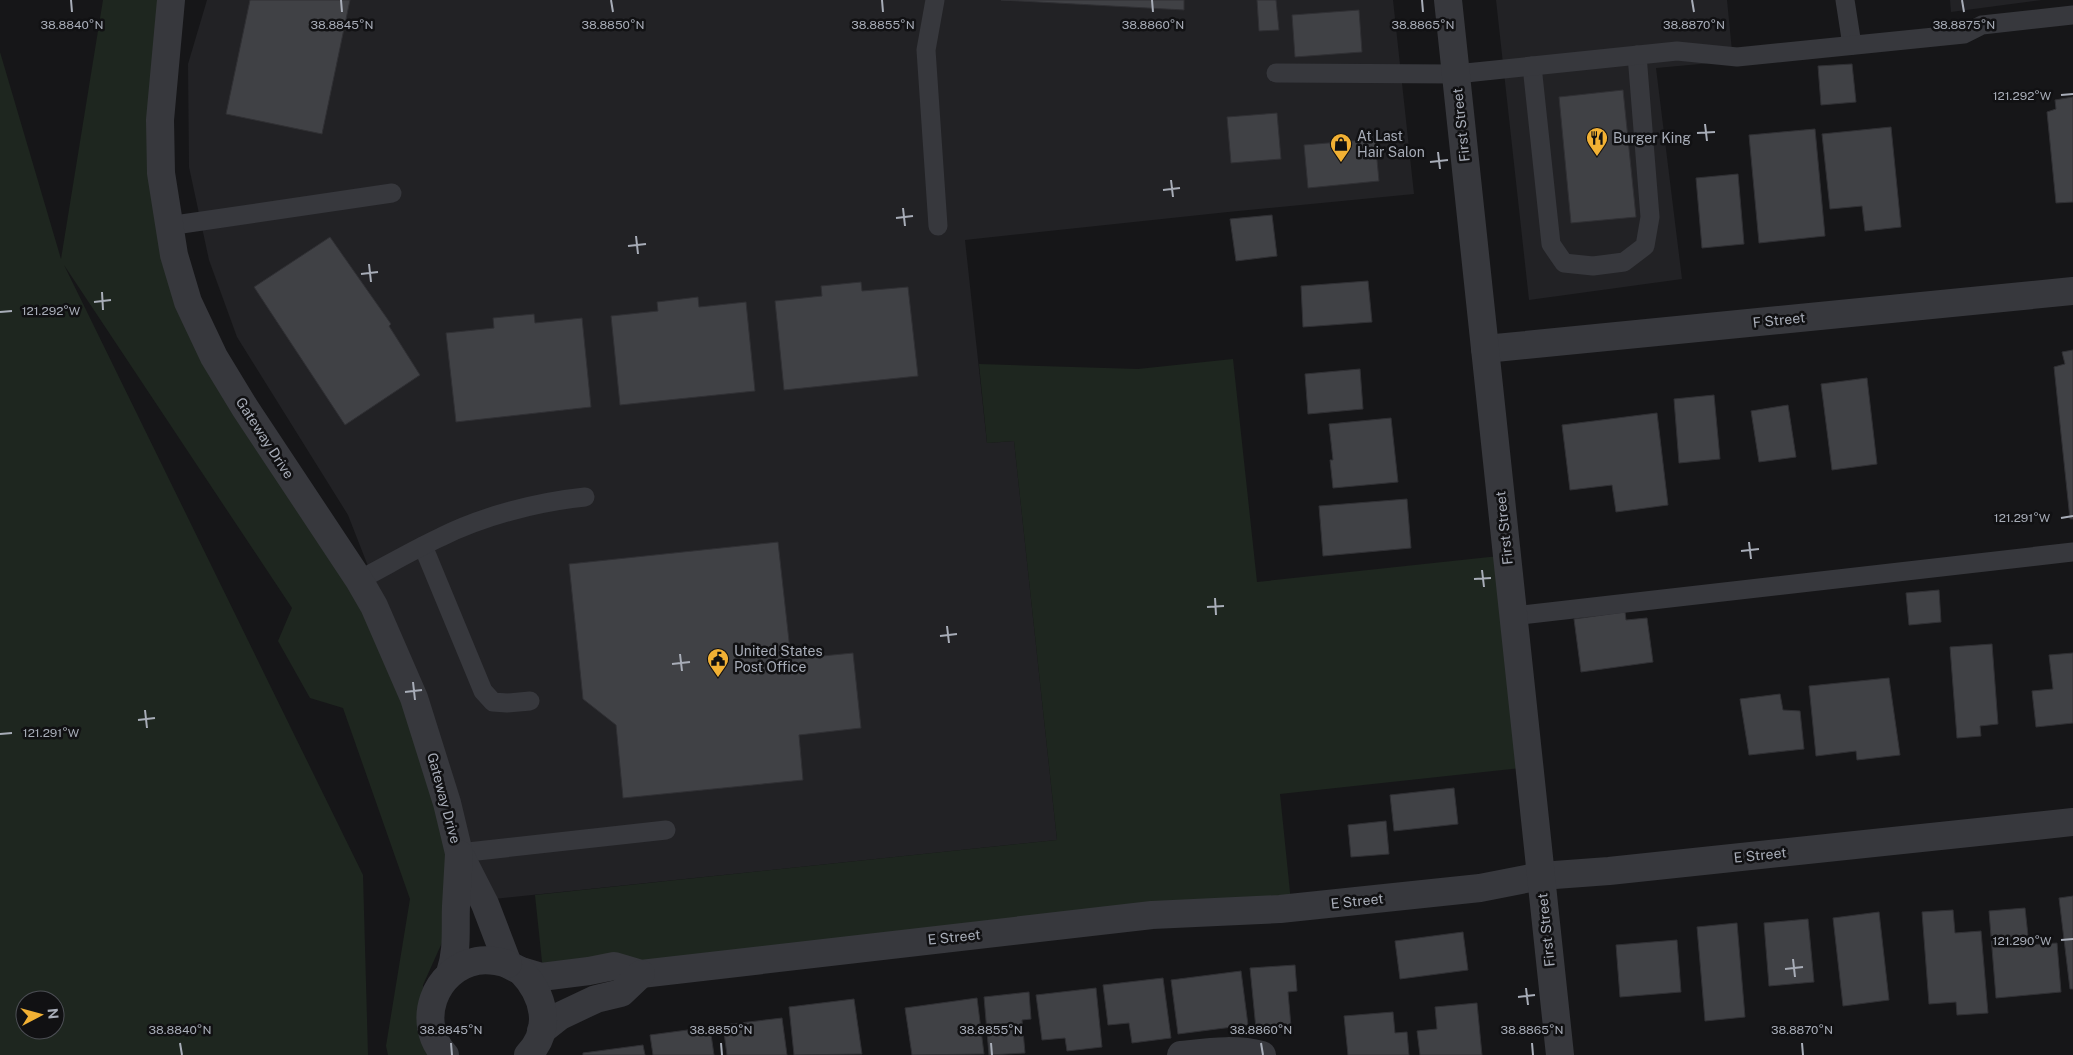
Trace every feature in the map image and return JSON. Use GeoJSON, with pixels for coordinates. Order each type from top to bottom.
{"type":"FeatureCollection","features":[{"type":"Feature","properties":{"kind":"street","name":"Gateway Drive"},"geometry":{"type":"LineString","coordinates":[[171,0],[160,120],[162,173],[168,226],[174,255],[188,302],[214,357],[245,408],[359,580],[374,606],[414,698],[447,803],[459,852],[514,968],[533,984],[539,995],[543,1018],[541,1030]]}},
{"type":"Feature","properties":{"kind":"street","name":"First Street"},"geometry":{"type":"LineString","coordinates":[[1448,0],[1560,1055]]}},
{"type":"Feature","properties":{"kind":"street","name":"F Street"},"geometry":{"type":"LineString","coordinates":[[1485,349],[2073,291]]}},
{"type":"Feature","properties":{"kind":"street","name":"E Street"},"geometry":{"type":"LineString","coordinates":[[450,972],[478,960],[493,960],[541,977],[589,972],[614,966],[641,974],[1152,915],[1280,909],[1480,888],[1540,876],[1629,869],[2073,822]]}},
{"type":"Feature","properties":{"kind":"street","name":"Gateway Drive"},"geometry":{"type":"LineString","coordinates":[[450,972],[455,957],[457,935],[456,908],[459,852]]}},
{"type":"Feature","properties":{"kind":"street"},"geometry":{"type":"LineString","coordinates":[[445,1055],[434,1038],[430,1024],[430,1009],[434,995],[450,972]]}},
{"type":"Feature","properties":{"kind":"street"},"geometry":{"type":"LineString","coordinates":[[528,1055],[537,1042],[541,1030],[560,1016],[596,1000],[621,993],[641,974]]}},
{"type":"Feature","properties":{"kind":"street"},"geometry":{"type":"LineString","coordinates":[[1182,1055],[1229,1050],[1247,1051],[1262,1055]]}},
{"type":"Feature","properties":{"kind":"lane"},"geometry":{"type":"LineString","coordinates":[[935,0],[926,50],[938,226]]}},
{"type":"Feature","properties":{"kind":"lane"},"geometry":{"type":"LineString","coordinates":[[1846,0],[1852,45]]}},
{"type":"Feature","properties":{"kind":"lane"},"geometry":{"type":"LineString","coordinates":[[1276,73],[1456,74],[1676,51],[1737,57],[1964,34],[1982,26],[2073,15]]}},
{"type":"Feature","properties":{"kind":"lane"},"geometry":{"type":"LineString","coordinates":[[1532,66],[1551,244],[1564,263],[1593,266],[1624,262],[1644,246],[1650,218],[1638,55]]}},
{"type":"Feature","properties":{"kind":"lane"},"geometry":{"type":"LineString","coordinates":[[168,226],[392,193]]}},
{"type":"Feature","properties":{"kind":"lane"},"geometry":{"type":"LineString","coordinates":[[359,580],[442,536],[510,510],[585,497]]}},
{"type":"Feature","properties":{"kind":"lane"},"geometry":{"type":"LineString","coordinates":[[423,546],[483,691],[493,702],[530,701]]}},
{"type":"Feature","properties":{"kind":"lane"},"geometry":{"type":"LineString","coordinates":[[1513,616],[2073,552]]}},
{"type":"Feature","properties":{"kind":"lane"},"geometry":{"type":"LineString","coordinates":[[459,852],[666,830]]}},
{"type":"Feature","properties":{"kind":"shaded area"},"geometry":{"type":"Polygon","coordinates":[[[103,0],[162,0],[150,174],[195,340],[354,587],[425,757],[462,898],[423,985],[430,1055],[388,1055],[386,1046],[410,899],[343,708],[310,698],[278,641],[292,608],[64,265],[363,875],[368,1055],[0,1055],[0,52],[61,259],[103,0]]]}},
{"type":"Feature","properties":{"kind":"shaded area"},"geometry":{"type":"Polygon","coordinates":[[[207,0],[1393,0],[1414,194],[965,240],[987,443],[1014,441],[1057,840],[475,901],[440,750],[348,515],[237,337],[209,260],[189,167],[188,64],[207,0]]]}},
{"type":"Feature","properties":{"kind":"shaded area"},"geometry":{"type":"Polygon","coordinates":[[[1496,0],[1727,0],[1733,61],[1656,68],[1682,279],[1529,300],[1496,0]]]}},
{"type":"Feature","properties":{"kind":"shaded area"},"geometry":{"type":"Polygon","coordinates":[[[1950,0],[2042,0],[1951,12],[1950,0]]]}},
{"type":"Feature","properties":{"kind":"shaded area"},"geometry":{"type":"Polygon","coordinates":[[[1233,359],[1257,582],[1499,556],[1521,768],[1280,794],[1291,902],[656,965],[545,990],[535,895],[1057,840],[1014,441],[987,443],[979,364],[1138,369],[1233,359]]]}},
{"type":"Feature","properties":{"kind":"building"},"geometry":{"type":"Polygon","coordinates":[[[250,0],[350,0],[322,134],[226,114],[250,0]]]}},
{"type":"Feature","properties":{"kind":"building"},"geometry":{"type":"Polygon","coordinates":[[[1001,0],[1184,0],[1184,10],[1001,0]]]}},
{"type":"Feature","properties":{"kind":"building"},"geometry":{"type":"Polygon","coordinates":[[[1257,0],[1276,0],[1279,30],[1259,31],[1257,0]]]}},
{"type":"Feature","properties":{"kind":"building"},"geometry":{"type":"Polygon","coordinates":[[[1359,10],[1362,52],[1295,57],[1292,15],[1359,10]]]}},
{"type":"Feature","properties":{"kind":"building"},"geometry":{"type":"Polygon","coordinates":[[[1852,64],[1856,102],[1821,105],[1818,66],[1852,64]]]}},
{"type":"Feature","properties":{"kind":"building","name":"Burger King"},"geometry":{"type":"Polygon","coordinates":[[[1623,90],[1636,217],[1571,223],[1559,97],[1623,90]]]}},
{"type":"Feature","properties":{"kind":"building"},"geometry":{"type":"Polygon","coordinates":[[[2073,97],[2073,202],[2056,203],[2047,112],[2056,109],[2055,100],[2073,97]]]}},
{"type":"Feature","properties":{"kind":"building"},"geometry":{"type":"Polygon","coordinates":[[[1277,113],[1281,159],[1231,163],[1227,117],[1277,113]]]}},
{"type":"Feature","properties":{"kind":"building"},"geometry":{"type":"Polygon","coordinates":[[[1891,127],[1901,227],[1865,231],[1862,206],[1830,209],[1822,134],[1891,127]]]}},
{"type":"Feature","properties":{"kind":"building"},"geometry":{"type":"Polygon","coordinates":[[[1815,129],[1825,236],[1759,243],[1749,135],[1815,129]]]}},
{"type":"Feature","properties":{"kind":"building","name":"At Last Hair Salon"},"geometry":{"type":"Polygon","coordinates":[[[1375,139],[1379,181],[1308,188],[1304,145],[1375,139]]]}},
{"type":"Feature","properties":{"kind":"building"},"geometry":{"type":"Polygon","coordinates":[[[1738,174],[1744,244],[1702,248],[1696,178],[1738,174]]]}},
{"type":"Feature","properties":{"kind":"building"},"geometry":{"type":"Polygon","coordinates":[[[1272,215],[1277,256],[1236,261],[1230,219],[1272,215]]]}},
{"type":"Feature","properties":{"kind":"building"},"geometry":{"type":"Polygon","coordinates":[[[330,237],[391,324],[389,326],[420,375],[345,425],[254,287],[330,237]]]}},
{"type":"Feature","properties":{"kind":"building"},"geometry":{"type":"Polygon","coordinates":[[[1368,281],[1372,322],[1303,327],[1301,286],[1368,281]]]}},
{"type":"Feature","properties":{"kind":"building"},"geometry":{"type":"Polygon","coordinates":[[[861,282],[862,291],[908,287],[918,376],[784,390],[775,301],[822,296],[821,286],[861,282]]]}},
{"type":"Feature","properties":{"kind":"building"},"geometry":{"type":"Polygon","coordinates":[[[698,297],[699,307],[746,302],[755,391],[620,405],[611,316],[658,311],[657,302],[698,297]]]}},
{"type":"Feature","properties":{"kind":"building"},"geometry":{"type":"Polygon","coordinates":[[[534,314],[535,323],[582,318],[591,407],[456,422],[446,333],[494,328],[493,318],[534,314]]]}},
{"type":"Feature","properties":{"kind":"building"},"geometry":{"type":"Polygon","coordinates":[[[2073,350],[2073,519],[2070,519],[2054,367],[2065,364],[2062,352],[2073,350]]]}},
{"type":"Feature","properties":{"kind":"building"},"geometry":{"type":"Polygon","coordinates":[[[1360,369],[1363,409],[1308,414],[1305,374],[1360,369]]]}},
{"type":"Feature","properties":{"kind":"building"},"geometry":{"type":"Polygon","coordinates":[[[1867,378],[1877,464],[1832,470],[1821,384],[1867,378]]]}},
{"type":"Feature","properties":{"kind":"building"},"geometry":{"type":"Polygon","coordinates":[[[1714,395],[1720,459],[1679,463],[1674,399],[1714,395]]]}},
{"type":"Feature","properties":{"kind":"building"},"geometry":{"type":"Polygon","coordinates":[[[1788,405],[1796,457],[1759,462],[1751,411],[1788,405]]]}},
{"type":"Feature","properties":{"kind":"building"},"geometry":{"type":"Polygon","coordinates":[[[1657,413],[1668,505],[1616,512],[1612,485],[1570,490],[1562,425],[1657,413]]]}},
{"type":"Feature","properties":{"kind":"building"},"geometry":{"type":"Polygon","coordinates":[[[1391,418],[1398,482],[1333,488],[1330,460],[1333,460],[1329,424],[1391,418]]]}},
{"type":"Feature","properties":{"kind":"building"},"geometry":{"type":"Polygon","coordinates":[[[1407,499],[1411,548],[1323,556],[1319,506],[1407,499]]]}},
{"type":"Feature","properties":{"kind":"building","name":"United States Post Office"},"geometry":{"type":"Polygon","coordinates":[[[778,542],[791,659],[853,653],[861,728],[799,735],[803,780],[623,798],[616,725],[583,699],[569,564],[778,542]]]}},
{"type":"Feature","properties":{"kind":"building"},"geometry":{"type":"Polygon","coordinates":[[[1939,590],[1941,622],[1909,625],[1906,593],[1939,590]]]}},
{"type":"Feature","properties":{"kind":"building"},"geometry":{"type":"Polygon","coordinates":[[[1625,612],[1626,620],[1647,618],[1653,662],[1581,672],[1574,619],[1625,612]]]}},
{"type":"Feature","properties":{"kind":"building"},"geometry":{"type":"Polygon","coordinates":[[[1992,644],[1998,724],[1980,726],[1981,736],[1957,738],[1950,647],[1992,644]]]}},
{"type":"Feature","properties":{"kind":"building"},"geometry":{"type":"Polygon","coordinates":[[[2073,653],[2073,723],[2036,727],[2032,691],[2053,689],[2049,655],[2073,653]]]}},
{"type":"Feature","properties":{"kind":"building"},"geometry":{"type":"Polygon","coordinates":[[[1889,678],[1900,755],[1857,760],[1856,751],[1816,756],[1809,686],[1889,678]]]}},
{"type":"Feature","properties":{"kind":"building"},"geometry":{"type":"Polygon","coordinates":[[[1780,694],[1783,710],[1800,711],[1804,749],[1749,755],[1740,699],[1780,694]]]}},
{"type":"Feature","properties":{"kind":"building"},"geometry":{"type":"Polygon","coordinates":[[[1454,788],[1458,824],[1394,831],[1390,795],[1454,788]]]}},
{"type":"Feature","properties":{"kind":"building"},"geometry":{"type":"Polygon","coordinates":[[[1386,821],[1389,854],[1351,857],[1348,825],[1386,821]]]}},
{"type":"Feature","properties":{"kind":"building"},"geometry":{"type":"Polygon","coordinates":[[[2073,896],[2073,989],[2070,989],[2059,898],[2073,896]]]}},
{"type":"Feature","properties":{"kind":"building"},"geometry":{"type":"Polygon","coordinates":[[[2025,908],[2029,945],[2057,943],[2061,992],[1996,998],[1989,911],[2025,908]]]}},
{"type":"Feature","properties":{"kind":"building"},"geometry":{"type":"Polygon","coordinates":[[[1953,910],[1955,933],[1981,931],[1988,1013],[1957,1015],[1956,1002],[1929,1004],[1922,912],[1953,910]]]}},
{"type":"Feature","properties":{"kind":"building"},"geometry":{"type":"Polygon","coordinates":[[[1879,912],[1889,1000],[1843,1006],[1833,918],[1879,912]]]}},
{"type":"Feature","properties":{"kind":"building"},"geometry":{"type":"Polygon","coordinates":[[[1808,919],[1814,982],[1769,986],[1764,923],[1808,919]]]}},
{"type":"Feature","properties":{"kind":"building"},"geometry":{"type":"Polygon","coordinates":[[[1737,923],[1745,1017],[1705,1021],[1697,927],[1737,923]]]}},
{"type":"Feature","properties":{"kind":"building"},"geometry":{"type":"Polygon","coordinates":[[[1463,932],[1468,970],[1400,979],[1395,941],[1463,932]]]}},
{"type":"Feature","properties":{"kind":"building"},"geometry":{"type":"Polygon","coordinates":[[[1677,940],[1681,992],[1620,997],[1616,945],[1677,940]]]}},
{"type":"Feature","properties":{"kind":"building"},"geometry":{"type":"Polygon","coordinates":[[[1295,965],[1297,991],[1288,992],[1291,1026],[1256,1029],[1250,968],[1295,965]]]}},
{"type":"Feature","properties":{"kind":"building"},"geometry":{"type":"Polygon","coordinates":[[[1241,971],[1248,1025],[1178,1034],[1171,980],[1241,971]]]}},
{"type":"Feature","properties":{"kind":"building"},"geometry":{"type":"Polygon","coordinates":[[[1163,978],[1171,1038],[1132,1043],[1129,1023],[1108,1025],[1103,985],[1163,978]]]}},
{"type":"Feature","properties":{"kind":"building"},"geometry":{"type":"Polygon","coordinates":[[[1096,988],[1102,1047],[1067,1051],[1065,1038],[1042,1040],[1036,995],[1096,988]]]}},
{"type":"Feature","properties":{"kind":"building"},"geometry":{"type":"Polygon","coordinates":[[[1029,992],[1031,1019],[1022,1020],[1025,1053],[989,1055],[984,997],[1029,992]]]}},
{"type":"Feature","properties":{"kind":"building"},"geometry":{"type":"Polygon","coordinates":[[[977,998],[984,1054],[912,1055],[905,1008],[977,998]]]}},
{"type":"Feature","properties":{"kind":"building"},"geometry":{"type":"Polygon","coordinates":[[[854,999],[862,1054],[794,1055],[789,1007],[854,999]]]}},
{"type":"Feature","properties":{"kind":"building"},"geometry":{"type":"Polygon","coordinates":[[[1477,1003],[1482,1055],[1420,1055],[1417,1031],[1437,1029],[1435,1007],[1477,1003]]]}},
{"type":"Feature","properties":{"kind":"building"},"geometry":{"type":"Polygon","coordinates":[[[1393,1012],[1395,1033],[1407,1032],[1409,1055],[1348,1055],[1344,1016],[1393,1012]]]}},
{"type":"Feature","properties":{"kind":"building"},"geometry":{"type":"Polygon","coordinates":[[[782,1018],[787,1055],[727,1055],[723,1025],[782,1018]]]}},
{"type":"Feature","properties":{"kind":"building"},"geometry":{"type":"Polygon","coordinates":[[[710,1027],[714,1055],[653,1055],[650,1035],[710,1027]]]}},
{"type":"Feature","properties":{"kind":"building"},"geometry":{"type":"Polygon","coordinates":[[[643,1045],[645,1055],[583,1055],[583,1053],[643,1045]]]}},
{"type":"Feature","properties":{"kind":"place","name":"Burger King"},"geometry":{"type":"Point","coordinates":[1597,157]}},
{"type":"Feature","properties":{"kind":"place","name":"At Last Hair Salon"},"geometry":{"type":"Point","coordinates":[1341,163]}},
{"type":"Feature","properties":{"kind":"place","name":"United States Post Office"},"geometry":{"type":"Point","coordinates":[718,678]}}]}
